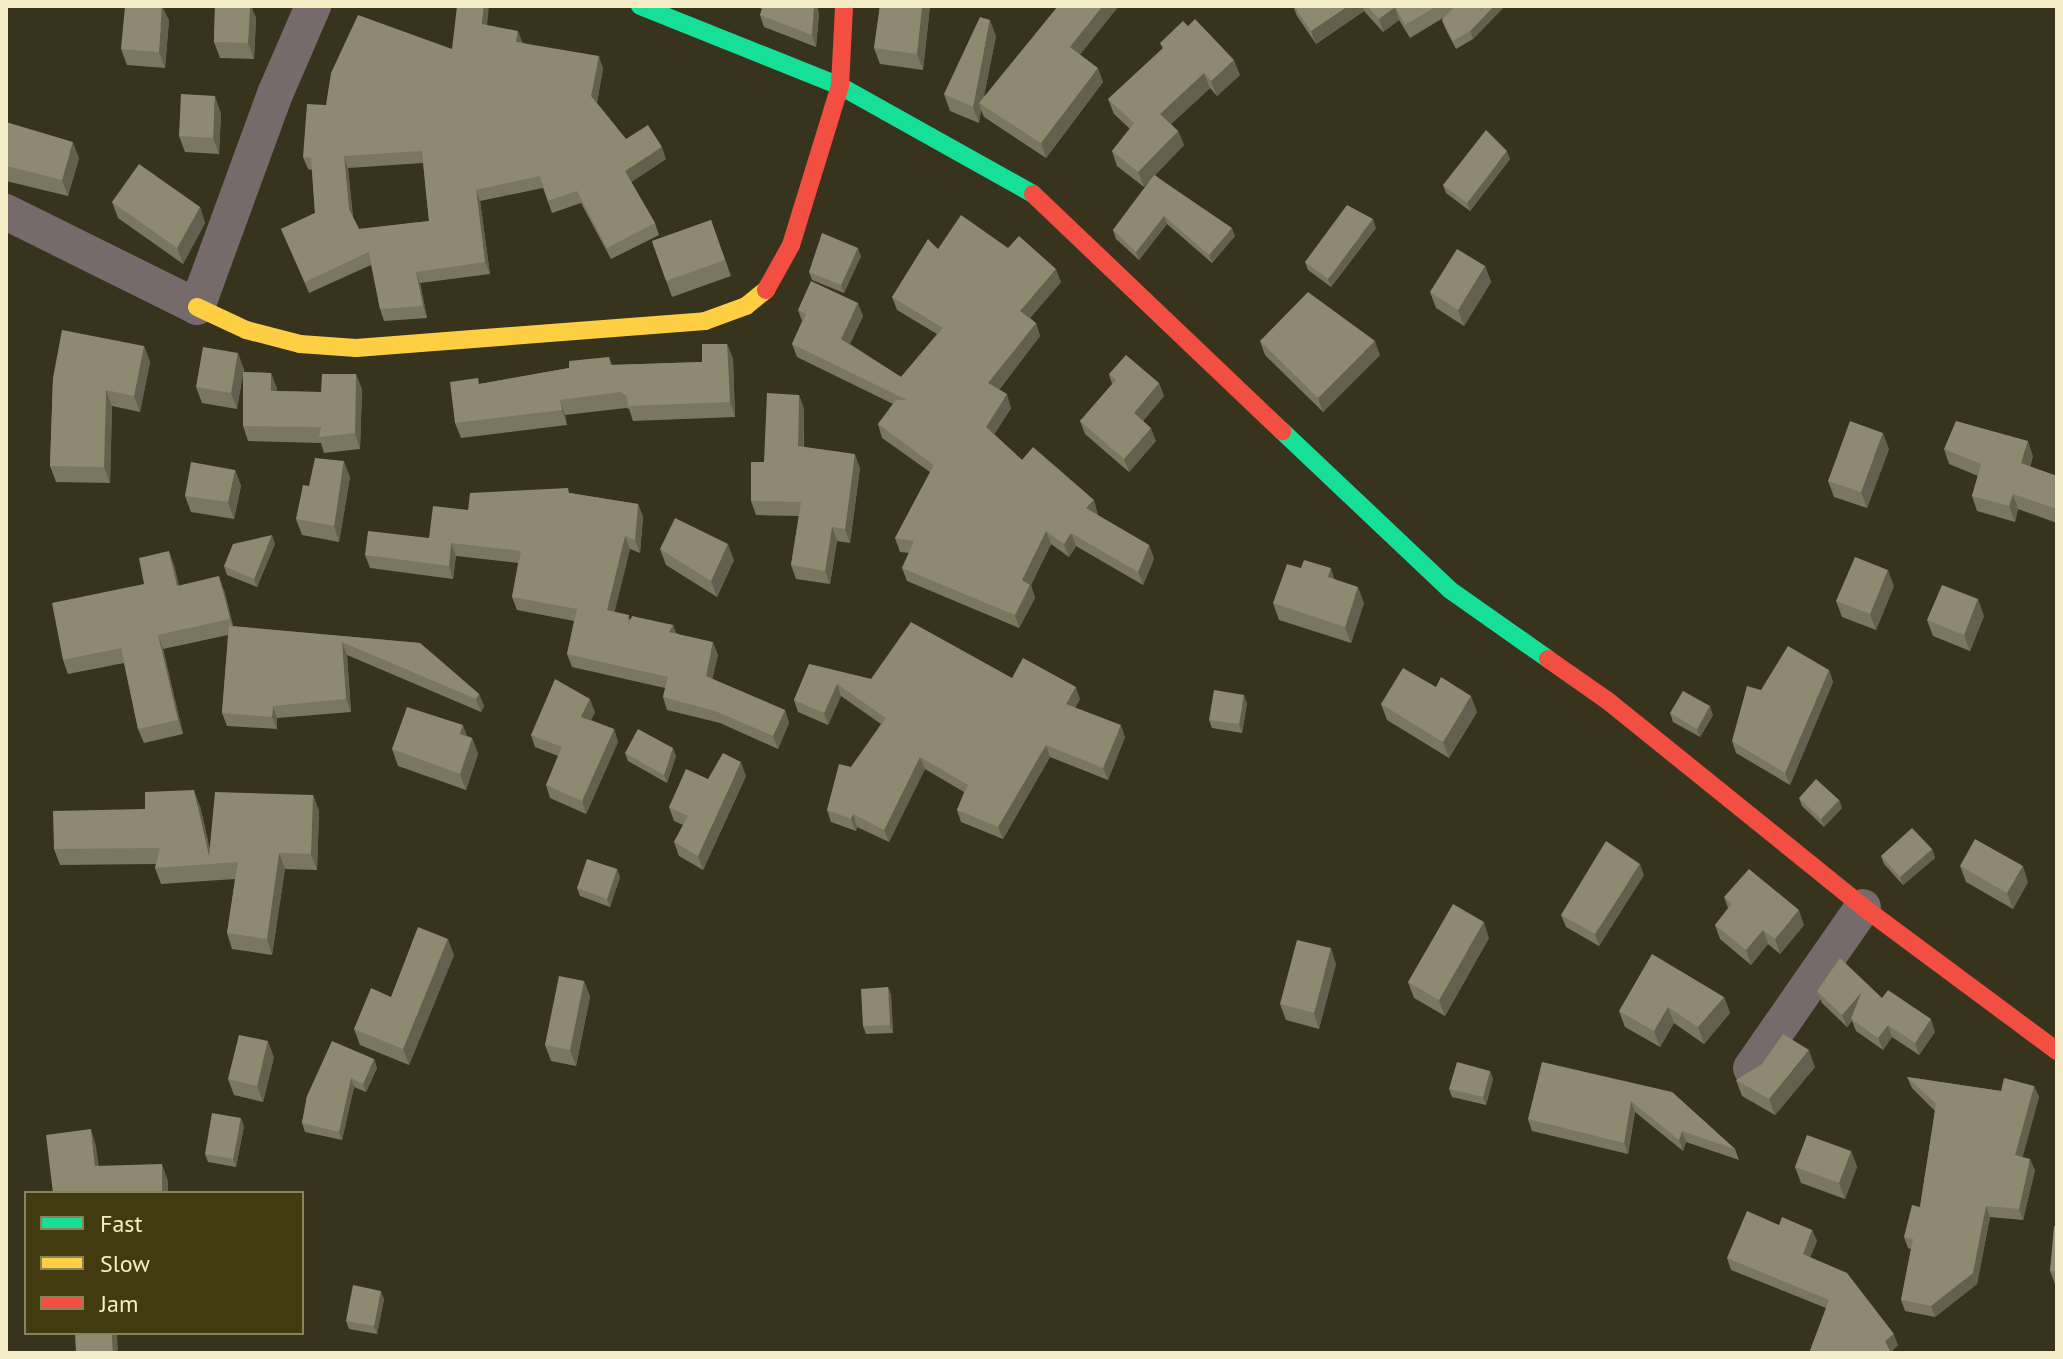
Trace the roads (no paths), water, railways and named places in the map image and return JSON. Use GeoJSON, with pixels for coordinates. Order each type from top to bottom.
{"type":"FeatureCollection","features":[{"type":"Feature","properties":{"kind":"street"},"geometry":{"type":"LineString","coordinates":[[197,307],[275,94],[313,6]]}},
{"type":"Feature","properties":{"kind":"street"},"geometry":{"type":"LineString","coordinates":[[640,6],[840,86],[1028,189],[1450,590],[1608,701],[1863,907],[2057,1051]]}},
{"type":"Feature","properties":{"kind":"street"},"geometry":{"type":"LineString","coordinates":[[6,212],[246,330],[300,344],[356,348],[705,321],[746,306],[773,284],[791,245],[840,86],[844,6]]}},
{"type":"Feature","properties":{"kind":"street"},"geometry":{"type":"LineString","coordinates":[[1751,1068],[1863,907]]}}]}
